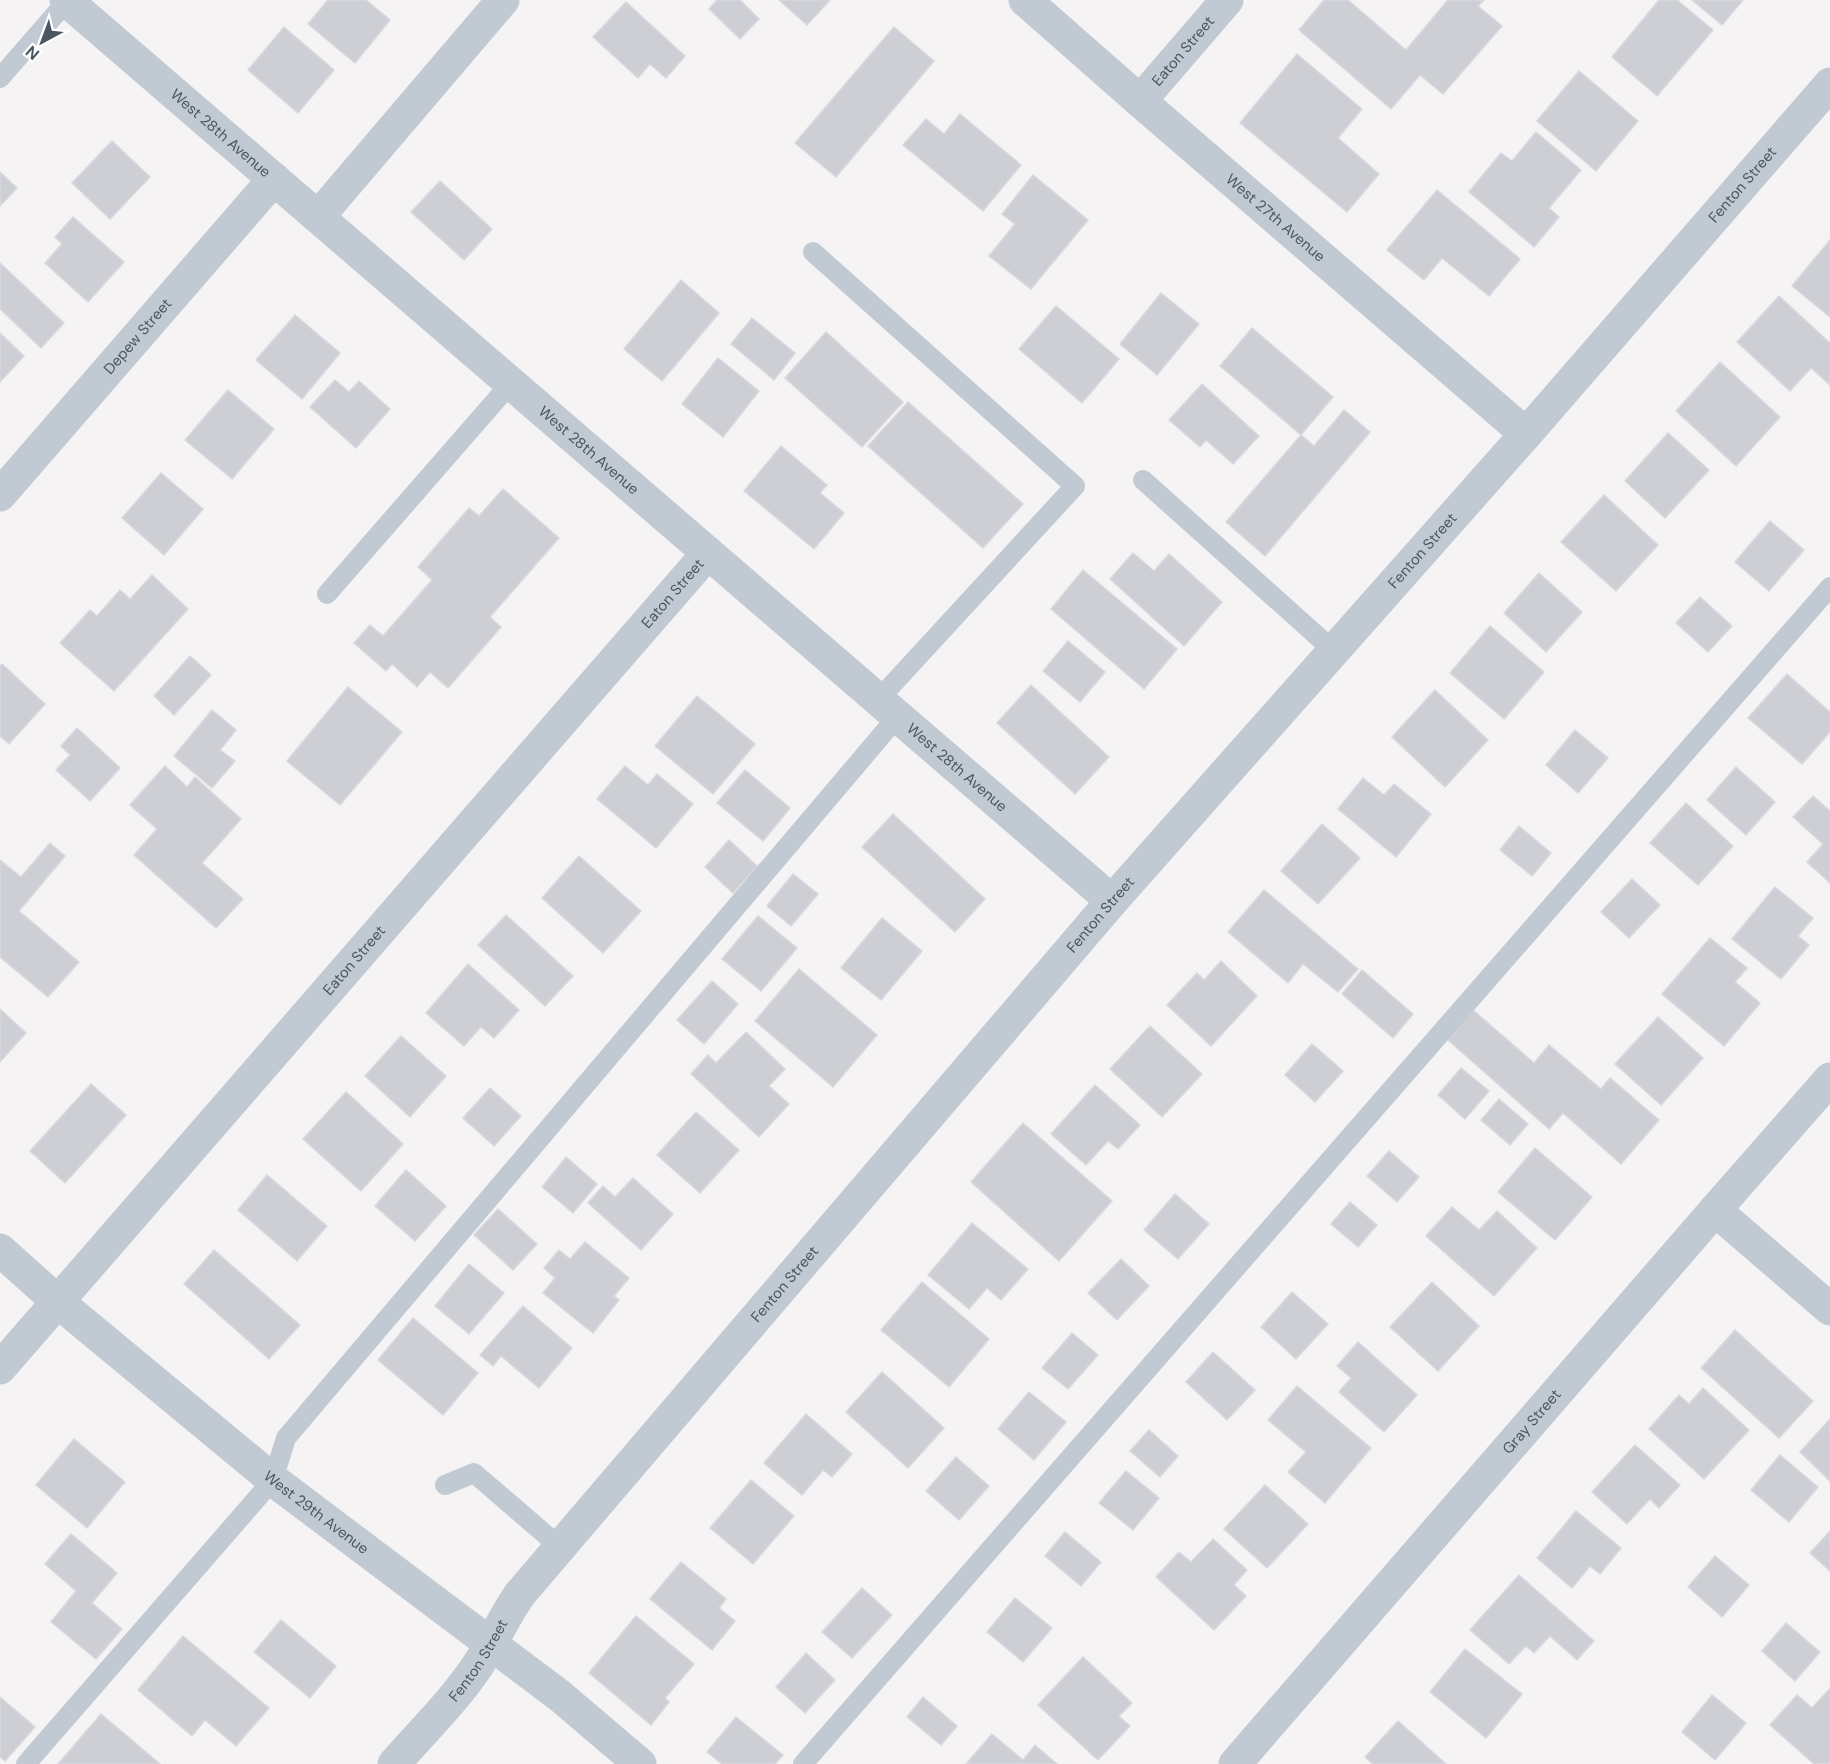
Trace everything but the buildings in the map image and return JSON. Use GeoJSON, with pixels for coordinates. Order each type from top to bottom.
{"type":"FeatureCollection","features":[{"type":"Feature","properties":{"kind":"street","name":"West 27th Avenue"},"geometry":{"type":"LineString","coordinates":[[1025,0],[1526,434]]}},
{"type":"Feature","properties":{"kind":"street","name":"Eaton Street"},"geometry":{"type":"LineString","coordinates":[[1140,101],[1227,0]]}},
{"type":"Feature","properties":{"kind":"street","name":"West 28th Avenue"},"geometry":{"type":"LineString","coordinates":[[67,1],[1112,901]]}},
{"type":"Feature","properties":{"kind":"street"},"geometry":{"type":"LineString","coordinates":[[318,218],[490,4]]}},
{"type":"Feature","properties":{"kind":"street","name":"Fenton Street"},"geometry":{"type":"LineString","coordinates":[[394,1764],[464,1684],[478,1665],[505,1615],[520,1594],[1112,901],[1526,434],[1830,84]]}},
{"type":"Feature","properties":{"kind":"street","name":"Depew Street"},"geometry":{"type":"LineString","coordinates":[[0,495],[274,179]]}},
{"type":"Feature","properties":{"kind":"street","name":"Eaton Street"},"geometry":{"type":"LineString","coordinates":[[0,1368],[708,553]]}},
{"type":"Feature","properties":{"kind":"street","name":"Gray Street"},"geometry":{"type":"LineString","coordinates":[[1235,1764],[1830,1079]]}},
{"type":"Feature","properties":{"kind":"street"},"geometry":{"type":"LineString","coordinates":[[1715,1210],[1830,1310]]}},
{"type":"Feature","properties":{"kind":"street","name":"West 29th Avenue"},"geometry":{"type":"LineString","coordinates":[[0,1251],[273,1480],[560,1696],[640,1764]]}},
{"type":"Feature","properties":{"kind":"lane"},"geometry":{"type":"LineString","coordinates":[[0,78],[67,1]]}},
{"type":"Feature","properties":{"kind":"lane"},"geometry":{"type":"LineString","coordinates":[[26,1764],[273,1480],[286,1438],[888,708],[1075,486],[813,252]]}},
{"type":"Feature","properties":{"kind":"lane"},"geometry":{"type":"LineString","coordinates":[[327,594],[511,383]]}},
{"type":"Feature","properties":{"kind":"lane"},"geometry":{"type":"LineString","coordinates":[[1143,480],[1334,651]]}},
{"type":"Feature","properties":{"kind":"lane"},"geometry":{"type":"LineString","coordinates":[[803,1764],[1830,587]]}},
{"type":"Feature","properties":{"kind":"lane"},"geometry":{"type":"LineString","coordinates":[[445,1485],[474,1473],[560,1547]]}}]}
